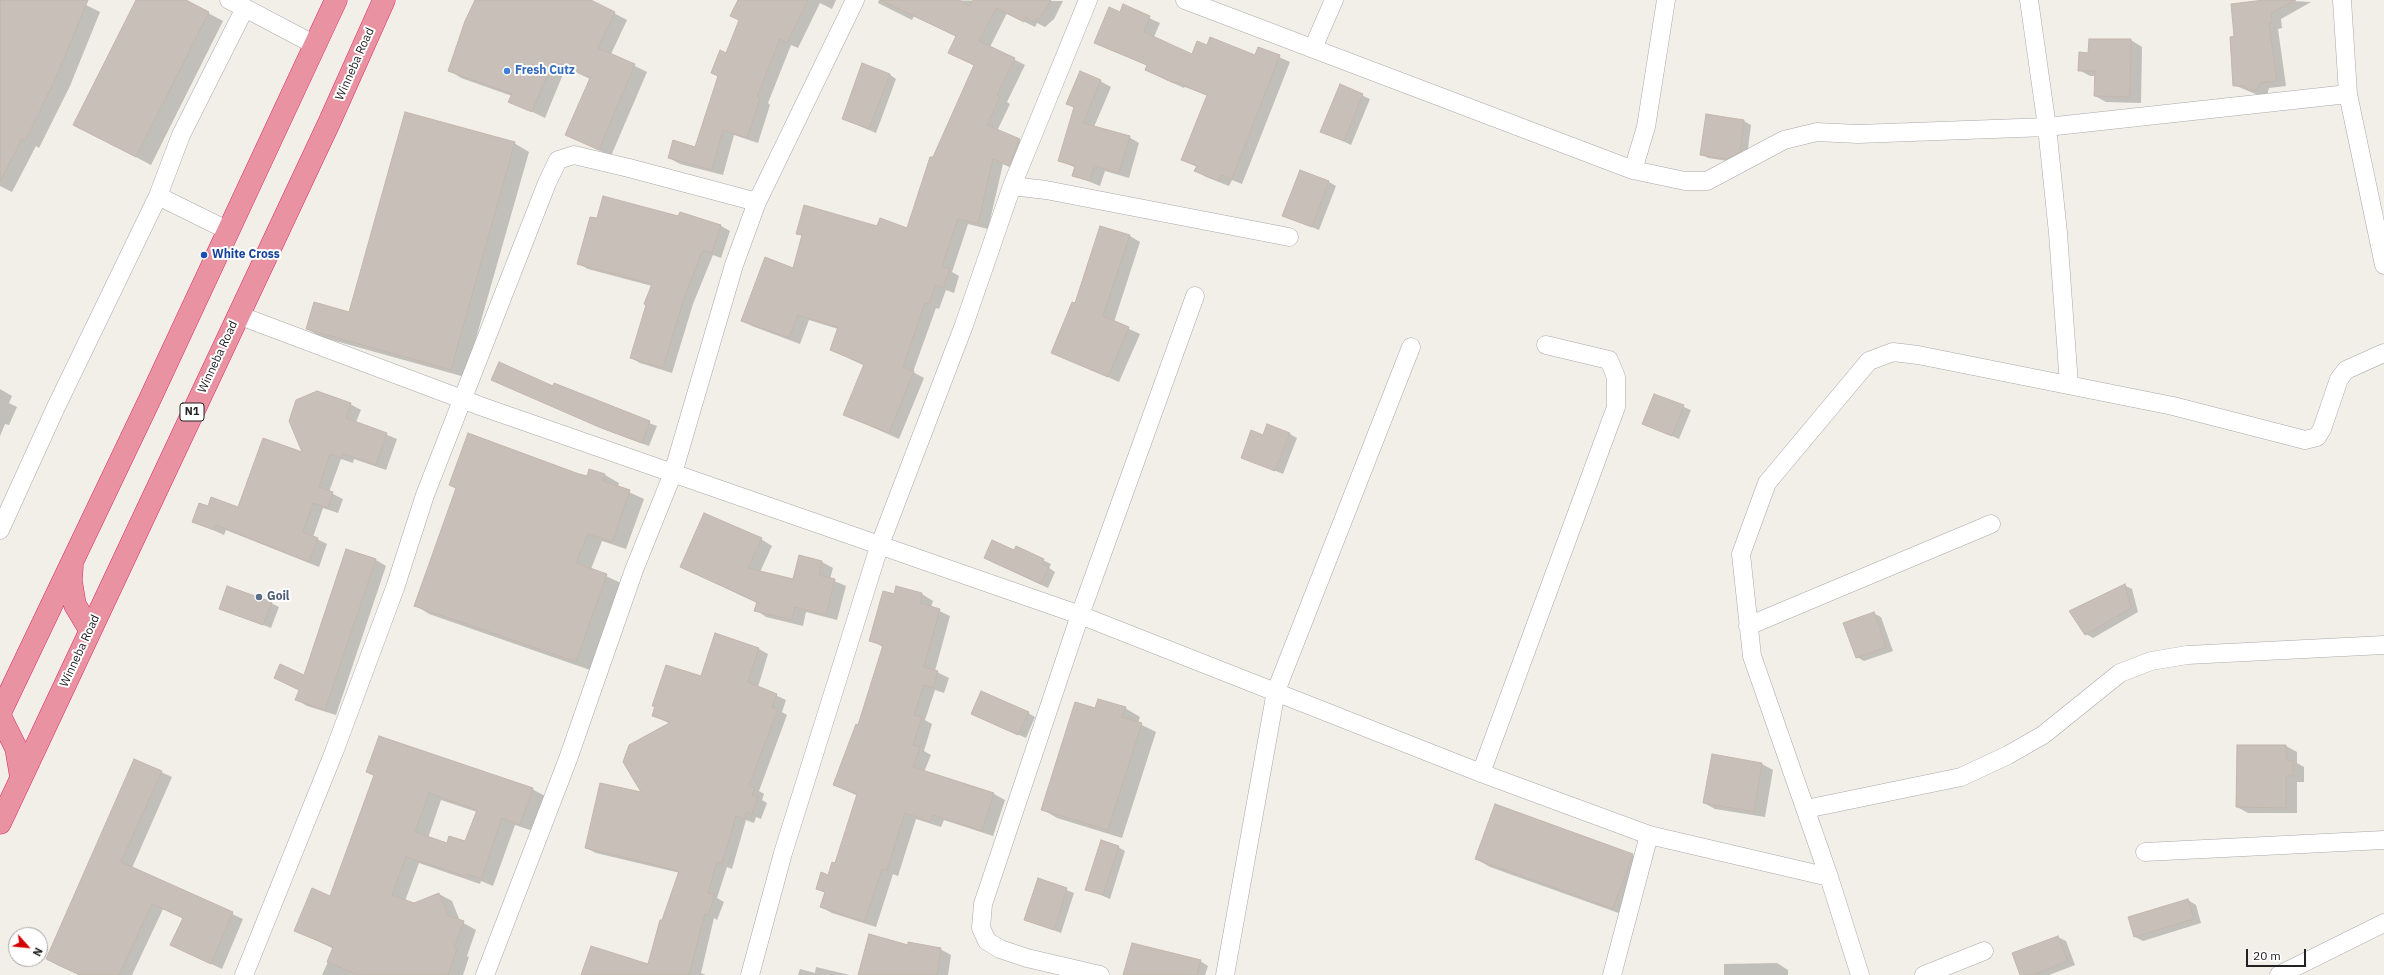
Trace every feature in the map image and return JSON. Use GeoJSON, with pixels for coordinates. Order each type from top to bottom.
{"type":"FeatureCollection","features":[{"type":"Feature","properties":{"kind":"highway"},"geometry":{"type":"LineString","coordinates":[[0,713],[229,231],[336,0]]}},
{"type":"Feature","properties":{"kind":"highway","name":"Winneba Road"},"geometry":{"type":"LineString","coordinates":[[0,823],[384,0]]}},
{"type":"Feature","properties":{"kind":"highway"},"geometry":{"type":"LineString","coordinates":[[72,561],[71,581],[75,605],[90,630]]}},
{"type":"Feature","properties":{"kind":"highway"},"geometry":{"type":"LineString","coordinates":[[0,716],[16,748],[21,777]]}},
{"type":"Feature","properties":{"kind":"street"},"geometry":{"type":"LineString","coordinates":[[229,0],[315,44]]}},
{"type":"Feature","properties":{"kind":"street"},"geometry":{"type":"LineString","coordinates":[[485,975],[568,759],[634,570],[674,473],[734,265],[757,202],[855,0]]}},
{"type":"Feature","properties":{"kind":"street"},"geometry":{"type":"LineString","coordinates":[[750,975],[784,853],[880,547],[964,325],[1012,186],[1088,0]]}},
{"type":"Feature","properties":{"kind":"street"},"geometry":{"type":"LineString","coordinates":[[1185,0],[1633,170],[1685,181],[1707,181],[1784,140],[1817,132],[1858,134],[2047,127],[2348,94]]}},
{"type":"Feature","properties":{"kind":"street"},"geometry":{"type":"LineString","coordinates":[[1313,48],[1334,0]]}},
{"type":"Feature","properties":{"kind":"street"},"geometry":{"type":"LineString","coordinates":[[1633,170],[1646,127],[1666,0]]}},
{"type":"Feature","properties":{"kind":"street"},"geometry":{"type":"LineString","coordinates":[[2029,0],[2047,127],[2058,233],[2069,385]]}},
{"type":"Feature","properties":{"kind":"street"},"geometry":{"type":"LineString","coordinates":[[2342,0],[2348,94],[2384,265]]}},
{"type":"Feature","properties":{"kind":"street"},"geometry":{"type":"LineString","coordinates":[[0,530],[36,449],[158,196],[181,134],[245,8]]}},
{"type":"Feature","properties":{"kind":"street"},"geometry":{"type":"LineString","coordinates":[[244,975],[334,752],[395,588],[425,495],[464,399],[547,183],[558,160],[574,155],[757,202]]}},
{"type":"Feature","properties":{"kind":"street"},"geometry":{"type":"LineString","coordinates":[[1012,186],[1046,190],[1289,237]]}},
{"type":"Feature","properties":{"kind":"street"},"geometry":{"type":"LineString","coordinates":[[158,196],[229,231]]}},
{"type":"Feature","properties":{"kind":"street"},"geometry":{"type":"LineString","coordinates":[[1100,975],[1027,958],[1000,949],[987,941],[980,928],[983,904],[1080,615],[1195,296]]}},
{"type":"Feature","properties":{"kind":"street"},"geometry":{"type":"LineString","coordinates":[[238,315],[483,407],[674,473],[880,547],[1080,615],[1481,773],[1649,835],[1829,877]]}},
{"type":"Feature","properties":{"kind":"street"},"geometry":{"type":"LineString","coordinates":[[1481,773],[1616,407],[1616,377],[1609,360],[1546,345]]}},
{"type":"Feature","properties":{"kind":"street"},"geometry":{"type":"LineString","coordinates":[[1225,975],[1276,691],[1411,347]]}},
{"type":"Feature","properties":{"kind":"street"},"geometry":{"type":"LineString","coordinates":[[1860,975],[1806,809],[1752,656],[1741,554],[1767,483],[1869,361],[1893,352],[1912,354],[2173,406],[2305,440],[2317,437],[2322,429],[2339,380],[2346,370],[2384,352]]}},
{"type":"Feature","properties":{"kind":"street"},"geometry":{"type":"LineString","coordinates":[[1748,626],[1991,524]]}},
{"type":"Feature","properties":{"kind":"street"},"geometry":{"type":"LineString","coordinates":[[1806,809],[1961,777],[2008,755],[2043,735],[2120,673],[2151,661],[2187,655],[2384,645]]}},
{"type":"Feature","properties":{"kind":"street"},"geometry":{"type":"LineString","coordinates":[[1612,975],[1649,835]]}},
{"type":"Feature","properties":{"kind":"street"},"geometry":{"type":"LineString","coordinates":[[2145,852],[2384,840]]}},
{"type":"Feature","properties":{"kind":"street"},"geometry":{"type":"LineString","coordinates":[[2279,975],[2384,923]]}},
{"type":"Feature","properties":{"kind":"street"},"geometry":{"type":"LineString","coordinates":[[1924,975],[1984,951]]}},
{"type":"Feature","properties":{"kind":"building"},"geometry":{"type":"Polygon","coordinates":[[[0,0],[88,0],[56,78],[25,141],[22,139],[0,182],[0,0]]]}},
{"type":"Feature","properties":{"kind":"building"},"geometry":{"type":"Polygon","coordinates":[[[136,0],[186,0],[209,12],[136,157],[73,125],[136,0]]]}},
{"type":"Feature","properties":{"kind":"building"},"geometry":{"type":"Polygon","coordinates":[[[475,0],[591,0],[615,12],[598,48],[635,64],[599,150],[565,135],[590,78],[553,61],[532,112],[508,102],[512,94],[448,71],[465,21],[475,0]]]}},
{"type":"Feature","properties":{"kind":"building"},"geometry":{"type":"Polygon","coordinates":[[[738,0],[808,0],[787,43],[780,39],[757,97],[760,98],[747,138],[723,130],[712,170],[668,158],[673,140],[695,147],[718,76],[711,73],[720,50],[726,53],[739,20],[730,16],[738,0]]]}},
{"type":"Feature","properties":{"kind":"building"},"geometry":{"type":"Polygon","coordinates":[[[880,0],[959,0],[970,6],[973,0],[1051,0],[1044,13],[1034,22],[1026,18],[1024,22],[996,8],[979,41],[1015,58],[997,95],[1000,97],[987,125],[1020,139],[1009,166],[993,159],[978,224],[958,219],[942,266],[950,269],[943,288],[935,285],[929,304],[925,303],[903,367],[914,371],[889,433],[843,415],[864,364],[830,350],[838,327],[798,315],[789,338],[741,321],[765,257],[793,268],[802,235],[796,234],[804,205],[877,226],[880,218],[907,228],[930,157],[933,157],[974,65],[948,53],[956,36],[880,0]]]}},
{"type":"Feature","properties":{"kind":"building"},"geometry":{"type":"Polygon","coordinates":[[[2264,0],[2296,0],[2271,13],[2272,23],[2269,23],[2277,81],[2260,83],[2257,90],[2248,90],[2245,86],[2233,86],[2230,37],[2234,36],[2231,4],[2264,0]]]}},
{"type":"Feature","properties":{"kind":"building"},"geometry":{"type":"Polygon","coordinates":[[[1123,4],[1150,16],[1144,32],[1192,54],[1197,41],[1207,45],[1210,37],[1255,55],[1258,47],[1280,55],[1232,179],[1221,175],[1219,181],[1194,171],[1197,166],[1181,160],[1207,95],[1175,82],[1174,83],[1145,70],[1147,65],[1094,43],[1109,7],[1120,12],[1123,4]]]}},
{"type":"Feature","properties":{"kind":"building"},"geometry":{"type":"Polygon","coordinates":[[[2089,39],[2131,39],[2130,97],[2094,96],[2095,71],[2078,71],[2079,52],[2088,53],[2089,39]]]}},
{"type":"Feature","properties":{"kind":"building"},"geometry":{"type":"Polygon","coordinates":[[[862,63],[890,74],[869,129],[842,119],[862,63]]]}},
{"type":"Feature","properties":{"kind":"building"},"geometry":{"type":"Polygon","coordinates":[[[1080,71],[1101,80],[1083,123],[1130,136],[1119,173],[1094,166],[1090,181],[1072,176],[1075,166],[1058,161],[1074,107],[1066,104],[1080,71]]]}},
{"type":"Feature","properties":{"kind":"building"},"geometry":{"type":"Polygon","coordinates":[[[1340,84],[1363,94],[1344,141],[1320,132],[1340,84]]]}},
{"type":"Feature","properties":{"kind":"building"},"geometry":{"type":"Polygon","coordinates":[[[405,112],[515,142],[451,370],[306,329],[314,302],[349,312],[405,112]]]}},
{"type":"Feature","properties":{"kind":"building"},"geometry":{"type":"Polygon","coordinates":[[[1706,114],[1744,120],[1740,152],[1727,159],[1700,155],[1706,114]]]}},
{"type":"Feature","properties":{"kind":"building"},"geometry":{"type":"Polygon","coordinates":[[[1300,170],[1329,181],[1312,227],[1282,216],[1300,170]]]}},
{"type":"Feature","properties":{"kind":"building"},"geometry":{"type":"Polygon","coordinates":[[[603,196],[678,216],[680,212],[721,225],[712,253],[703,250],[684,298],[663,368],[630,358],[646,305],[644,304],[652,284],[577,264],[590,217],[597,218],[603,196]]]}},
{"type":"Feature","properties":{"kind":"building"},"geometry":{"type":"Polygon","coordinates":[[[1100,226],[1130,235],[1103,316],[1129,327],[1108,377],[1051,353],[1072,302],[1075,303],[1100,226]]]}},
{"type":"Feature","properties":{"kind":"building"},"geometry":{"type":"Polygon","coordinates":[[[499,362],[553,386],[554,383],[650,421],[642,443],[599,427],[491,380],[499,362]]]}},
{"type":"Feature","properties":{"kind":"building"},"geometry":{"type":"Polygon","coordinates":[[[317,391],[351,403],[346,418],[387,433],[376,465],[344,454],[342,458],[330,454],[319,487],[333,492],[328,508],[313,503],[303,532],[318,538],[309,562],[216,525],[214,530],[192,522],[199,503],[208,506],[211,497],[238,507],[263,438],[302,452],[289,421],[296,400],[317,391]]]}},
{"type":"Feature","properties":{"kind":"building"},"geometry":{"type":"Polygon","coordinates":[[[1654,394],[1684,405],[1672,436],[1642,424],[1654,394]]]}},
{"type":"Feature","properties":{"kind":"building"},"geometry":{"type":"Polygon","coordinates":[[[1267,424],[1290,433],[1275,471],[1241,458],[1251,430],[1263,435],[1267,424]]]}},
{"type":"Feature","properties":{"kind":"building"},"geometry":{"type":"Polygon","coordinates":[[[468,433],[579,474],[587,476],[589,469],[605,474],[603,481],[630,490],[612,542],[588,534],[576,563],[607,574],[576,662],[414,606],[456,488],[449,485],[468,433]]]}},
{"type":"Feature","properties":{"kind":"building"},"geometry":{"type":"Polygon","coordinates":[[[704,513],[762,538],[748,568],[793,579],[799,555],[822,561],[819,575],[835,579],[826,615],[795,607],[792,620],[754,611],[757,602],[680,567],[704,513]]]}},
{"type":"Feature","properties":{"kind":"building"},"geometry":{"type":"Polygon","coordinates":[[[992,540],[1014,550],[1016,546],[1044,559],[1042,564],[1049,567],[1041,584],[984,558],[992,540]]]}},
{"type":"Feature","properties":{"kind":"building"},"geometry":{"type":"Polygon","coordinates":[[[346,549],[376,559],[325,710],[295,700],[299,690],[274,678],[280,664],[304,675],[346,549]]]}},
{"type":"Feature","properties":{"kind":"building"},"geometry":{"type":"Polygon","coordinates":[[[2125,584],[2131,608],[2085,635],[2069,611],[2125,584]]]}},
{"type":"Feature","properties":{"kind":"building"},"geometry":{"type":"Polygon","coordinates":[[[227,586],[272,602],[263,625],[219,609],[227,586]]]}},
{"type":"Feature","properties":{"kind":"building"},"geometry":{"type":"Polygon","coordinates":[[[896,586],[922,593],[920,603],[940,609],[924,667],[938,671],[933,688],[924,685],[914,715],[922,717],[913,745],[920,747],[913,767],[994,793],[982,831],[933,815],[930,822],[905,813],[887,870],[882,869],[864,922],[820,907],[825,892],[816,889],[821,872],[828,875],[832,862],[835,863],[857,794],[833,785],[856,724],[858,725],[883,645],[869,641],[883,591],[894,594],[896,586]]]}},
{"type":"Feature","properties":{"kind":"building"},"geometry":{"type":"Polygon","coordinates":[[[1874,612],[1886,647],[1856,658],[1843,623],[1874,612]]]}},
{"type":"Feature","properties":{"kind":"building"},"geometry":{"type":"Polygon","coordinates":[[[715,633],[759,648],[748,682],[777,694],[772,707],[778,709],[749,786],[755,788],[752,795],[758,797],[752,814],[746,812],[744,819],[736,816],[722,864],[717,862],[708,893],[715,895],[708,915],[705,914],[689,975],[581,975],[591,946],[648,964],[660,920],[662,920],[679,871],[585,848],[600,783],[641,792],[623,762],[629,745],[671,722],[652,716],[655,706],[652,706],[666,665],[701,676],[715,633]]]}},
{"type":"Feature","properties":{"kind":"building"},"geometry":{"type":"Polygon","coordinates":[[[981,691],[1029,712],[1018,735],[971,714],[981,691]]]}},
{"type":"Feature","properties":{"kind":"building"},"geometry":{"type":"Polygon","coordinates":[[[1098,699],[1126,707],[1122,717],[1142,723],[1108,830],[1041,810],[1075,702],[1095,708],[1098,699]]]}},
{"type":"Feature","properties":{"kind":"building"},"geometry":{"type":"Polygon","coordinates":[[[379,736],[533,788],[520,825],[502,818],[481,879],[468,874],[467,877],[406,857],[392,895],[414,903],[439,893],[449,916],[464,921],[454,948],[457,949],[448,975],[359,975],[327,962],[333,947],[294,931],[312,888],[330,896],[374,775],[366,772],[379,736]],[[429,793],[415,832],[447,843],[449,836],[465,841],[477,810],[429,793]]]}},
{"type":"Feature","properties":{"kind":"building"},"geometry":{"type":"Polygon","coordinates":[[[2237,745],[2286,745],[2287,760],[2293,760],[2293,776],[2286,776],[2286,808],[2236,807],[2237,745]]]}},
{"type":"Feature","properties":{"kind":"building"},"geometry":{"type":"Polygon","coordinates":[[[1712,754],[1762,763],[1754,812],[1703,803],[1712,754]]]}},
{"type":"Feature","properties":{"kind":"building"},"geometry":{"type":"Polygon","coordinates":[[[134,759],[162,771],[121,862],[233,912],[211,964],[170,945],[183,918],[152,904],[119,975],[80,975],[48,960],[48,954],[134,759]]]}},
{"type":"Feature","properties":{"kind":"building"},"geometry":{"type":"Polygon","coordinates":[[[1495,804],[1633,854],[1613,909],[1475,859],[1495,804]]]}},
{"type":"Feature","properties":{"kind":"building"},"geometry":{"type":"Polygon","coordinates":[[[1101,840],[1119,846],[1103,895],[1085,890],[1101,840]]]}},
{"type":"Feature","properties":{"kind":"building"},"geometry":{"type":"Polygon","coordinates":[[[1038,878],[1067,888],[1054,930],[1024,920],[1038,878]]]}},
{"type":"Feature","properties":{"kind":"building"},"geometry":{"type":"Polygon","coordinates":[[[2188,899],[2194,919],[2134,937],[2128,917],[2188,899]]]}},
{"type":"Feature","properties":{"kind":"building"},"geometry":{"type":"Polygon","coordinates":[[[869,934],[908,945],[908,942],[941,948],[937,975],[858,975],[869,934]]]}},
{"type":"Feature","properties":{"kind":"building"},"geometry":{"type":"Polygon","coordinates":[[[2058,936],[2068,961],[2032,975],[2020,975],[2012,953],[2058,936]]]}},
{"type":"Feature","properties":{"kind":"building"},"geometry":{"type":"Polygon","coordinates":[[[1132,943],[1201,960],[1197,975],[1123,975],[1132,943]]]}},
{"type":"Feature","properties":{"kind":"place","name":"Fresh Cutz"},"geometry":{"type":"Point","coordinates":[507,71]}},
{"type":"Feature","properties":{"kind":"place","name":"White Cross"},"geometry":{"type":"Point","coordinates":[204,255]}},
{"type":"Feature","properties":{"kind":"place","name":"Goil"},"geometry":{"type":"Point","coordinates":[259,597]}}]}
